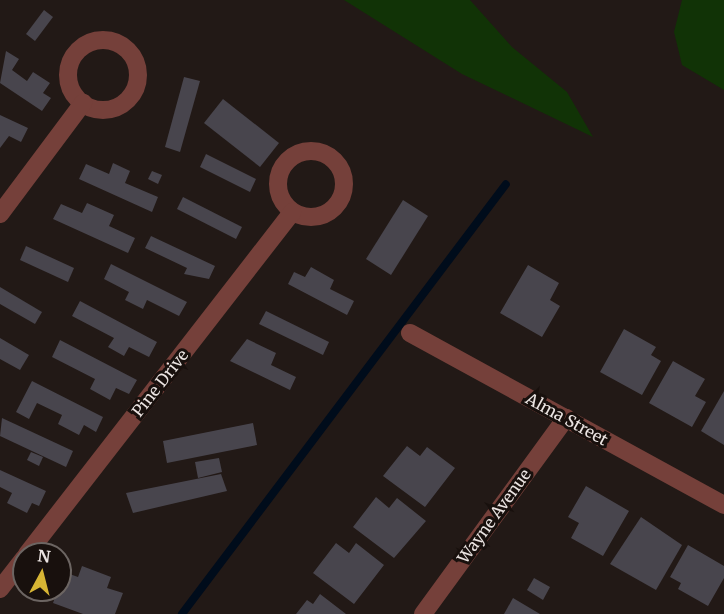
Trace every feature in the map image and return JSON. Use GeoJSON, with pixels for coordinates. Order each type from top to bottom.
{"type":"FeatureCollection","features":[{"type":"Feature","properties":{"kind":"street"},"geometry":{"type":"LineString","coordinates":[[0,214],[83,103]]}},
{"type":"Feature","properties":{"kind":"street","name":"Pine Drive"},"geometry":{"type":"LineString","coordinates":[[36,542],[292,212]]}},
{"type":"Feature","properties":{"kind":"street","name":"Alma Street"},"geometry":{"type":"LineString","coordinates":[[410,333],[724,504]]}},
{"type":"Feature","properties":{"kind":"street","name":"Wayne Avenue"},"geometry":{"type":"LineString","coordinates":[[423,614],[566,418]]}},
{"type":"Feature","properties":{"kind":"street"},"geometry":{"type":"LineString","coordinates":[[0,589],[12,566]]}},
{"type":"Feature","properties":{"kind":"green space"},"geometry":{"type":"Polygon","coordinates":[[[344,0],[470,0],[512,47],[567,92],[593,137],[462,74],[344,0]]]}},
{"type":"Feature","properties":{"kind":"green space"},"geometry":{"type":"Polygon","coordinates":[[[682,0],[724,0],[724,90],[682,65],[674,32],[682,0]]]}},
{"type":"Feature","properties":{"kind":"building"},"geometry":{"type":"Polygon","coordinates":[[[44,10],[53,17],[35,41],[26,34],[44,10]]]}},
{"type":"Feature","properties":{"kind":"building"},"geometry":{"type":"Polygon","coordinates":[[[6,51],[19,59],[12,70],[27,81],[33,72],[50,83],[43,93],[51,98],[42,111],[0,83],[6,51]]]}},
{"type":"Feature","properties":{"kind":"building"},"geometry":{"type":"Polygon","coordinates":[[[184,77],[200,81],[180,152],[165,147],[184,77]]]}},
{"type":"Feature","properties":{"kind":"building"},"geometry":{"type":"Polygon","coordinates":[[[223,99],[279,143],[260,167],[204,123],[223,99]]]}},
{"type":"Feature","properties":{"kind":"building"},"geometry":{"type":"Polygon","coordinates":[[[0,115],[28,128],[21,142],[9,136],[0,148],[0,115]]]}},
{"type":"Feature","properties":{"kind":"building"},"geometry":{"type":"Polygon","coordinates":[[[206,154],[256,179],[250,192],[200,167],[206,154]]]}},
{"type":"Feature","properties":{"kind":"building"},"geometry":{"type":"Polygon","coordinates":[[[113,163],[130,171],[125,183],[158,197],[152,212],[79,179],[86,164],[109,174],[113,163]]]}},
{"type":"Feature","properties":{"kind":"building"},"geometry":{"type":"Polygon","coordinates":[[[152,171],[162,175],[158,184],[148,179],[152,171]]]}},
{"type":"Feature","properties":{"kind":"building"},"geometry":{"type":"Polygon","coordinates":[[[183,197],[242,227],[236,239],[177,209],[183,197]]]}},
{"type":"Feature","properties":{"kind":"building"},"geometry":{"type":"Polygon","coordinates":[[[403,200],[428,216],[391,275],[366,259],[403,200]]]}},
{"type":"Feature","properties":{"kind":"building"},"geometry":{"type":"Polygon","coordinates":[[[87,203],[114,215],[109,226],[135,238],[128,253],[53,219],[61,204],[82,213],[87,203]]]}},
{"type":"Feature","properties":{"kind":"building"},"geometry":{"type":"Polygon","coordinates":[[[151,236],[215,266],[209,279],[184,274],[187,268],[145,248],[151,236]]]}},
{"type":"Feature","properties":{"kind":"building"},"geometry":{"type":"Polygon","coordinates":[[[26,246],[74,268],[68,282],[20,260],[26,246]]]}},
{"type":"Feature","properties":{"kind":"building"},"geometry":{"type":"Polygon","coordinates":[[[111,264],[187,302],[179,316],[147,300],[143,309],[125,300],[129,292],[104,279],[111,264]]]}},
{"type":"Feature","properties":{"kind":"building"},"geometry":{"type":"Polygon","coordinates":[[[528,265],[559,283],[550,300],[560,306],[542,337],[500,313],[528,265]]]}},
{"type":"Feature","properties":{"kind":"building"},"geometry":{"type":"Polygon","coordinates":[[[311,267],[334,280],[330,289],[354,301],[347,315],[288,284],[294,272],[305,277],[311,267]]]}},
{"type":"Feature","properties":{"kind":"building"},"geometry":{"type":"Polygon","coordinates":[[[0,287],[42,312],[35,324],[0,304],[0,287]]]}},
{"type":"Feature","properties":{"kind":"building"},"geometry":{"type":"Polygon","coordinates":[[[80,301],[157,342],[149,357],[129,347],[124,356],[108,347],[114,338],[72,316],[80,301]]]}},
{"type":"Feature","properties":{"kind":"building"},"geometry":{"type":"Polygon","coordinates":[[[266,311],[329,342],[323,355],[259,324],[266,311]]]}},
{"type":"Feature","properties":{"kind":"building"},"geometry":{"type":"Polygon","coordinates":[[[624,329],[656,347],[651,355],[661,361],[642,395],[600,372],[624,329]]]}},
{"type":"Feature","properties":{"kind":"building"},"geometry":{"type":"Polygon","coordinates":[[[0,338],[29,355],[20,370],[0,359],[0,338]]]}},
{"type":"Feature","properties":{"kind":"building"},"geometry":{"type":"Polygon","coordinates":[[[247,339],[276,353],[271,365],[296,377],[290,390],[230,361],[247,339]]]}},
{"type":"Feature","properties":{"kind":"building"},"geometry":{"type":"Polygon","coordinates":[[[60,340],[137,380],[129,394],[116,388],[110,400],[90,389],[95,379],[52,357],[60,340]]]}},
{"type":"Feature","properties":{"kind":"building"},"geometry":{"type":"Polygon","coordinates":[[[673,361],[705,379],[695,396],[706,402],[692,427],[649,403],[673,361]]]}},
{"type":"Feature","properties":{"kind":"building"},"geometry":{"type":"Polygon","coordinates":[[[32,381],[103,417],[96,432],[84,425],[79,435],[58,424],[62,415],[37,403],[29,419],[16,412],[32,381]]]}},
{"type":"Feature","properties":{"kind":"building"},"geometry":{"type":"Polygon","coordinates":[[[724,391],[724,445],[701,431],[724,391]]]}},
{"type":"Feature","properties":{"kind":"building"},"geometry":{"type":"Polygon","coordinates":[[[2,418],[73,451],[66,467],[0,436],[2,418]]]}},
{"type":"Feature","properties":{"kind":"building"},"geometry":{"type":"Polygon","coordinates":[[[253,423],[257,445],[167,463],[163,441],[253,423]]]}},
{"type":"Feature","properties":{"kind":"building"},"geometry":{"type":"Polygon","coordinates":[[[407,446],[420,456],[427,447],[455,468],[425,507],[383,476],[407,446]]]}},
{"type":"Feature","properties":{"kind":"building"},"geometry":{"type":"Polygon","coordinates":[[[31,452],[43,457],[39,466],[27,460],[31,452]]]}},
{"type":"Feature","properties":{"kind":"building"},"geometry":{"type":"Polygon","coordinates":[[[219,458],[222,472],[198,478],[195,462],[219,458]]]}},
{"type":"Feature","properties":{"kind":"building"},"geometry":{"type":"Polygon","coordinates":[[[0,470],[46,491],[39,506],[32,503],[27,513],[7,503],[12,493],[0,487],[0,470]]]}},
{"type":"Feature","properties":{"kind":"building"},"geometry":{"type":"Polygon","coordinates":[[[221,474],[227,491],[133,513],[126,493],[221,474]]]}},
{"type":"Feature","properties":{"kind":"building"},"geometry":{"type":"Polygon","coordinates":[[[586,486],[629,511],[603,556],[571,538],[579,523],[568,517],[586,486]]]}},
{"type":"Feature","properties":{"kind":"building"},"geometry":{"type":"Polygon","coordinates":[[[376,497],[389,508],[397,498],[426,521],[394,558],[353,527],[376,497]]]}},
{"type":"Feature","properties":{"kind":"building"},"geometry":{"type":"Polygon","coordinates":[[[641,517],[682,545],[656,590],[610,564],[641,517]]]}},
{"type":"Feature","properties":{"kind":"building"},"geometry":{"type":"Polygon","coordinates":[[[336,543],[349,553],[356,543],[384,565],[354,604],[313,573],[336,543]]]}},
{"type":"Feature","properties":{"kind":"building"},"geometry":{"type":"Polygon","coordinates":[[[688,545],[724,566],[724,578],[708,606],[678,589],[681,583],[670,577],[688,545]]]}},
{"type":"Feature","properties":{"kind":"building"},"geometry":{"type":"Polygon","coordinates":[[[82,566],[111,577],[107,588],[123,593],[115,614],[83,614],[53,603],[72,602],[72,575],[78,577],[82,566]]]}},
{"type":"Feature","properties":{"kind":"building"},"geometry":{"type":"Polygon","coordinates":[[[534,578],[550,587],[543,600],[527,590],[534,578]]]}},
{"type":"Feature","properties":{"kind":"building"},"geometry":{"type":"Polygon","coordinates":[[[320,594],[346,614],[296,614],[307,600],[313,604],[320,594]]]}},
{"type":"Feature","properties":{"kind":"building"},"geometry":{"type":"Polygon","coordinates":[[[513,598],[540,614],[504,614],[513,598]]]}},
{"type":"Feature","properties":{"kind":"waterway"},"geometry":{"type":"LineString","coordinates":[[182,614],[506,184]]}}]}
